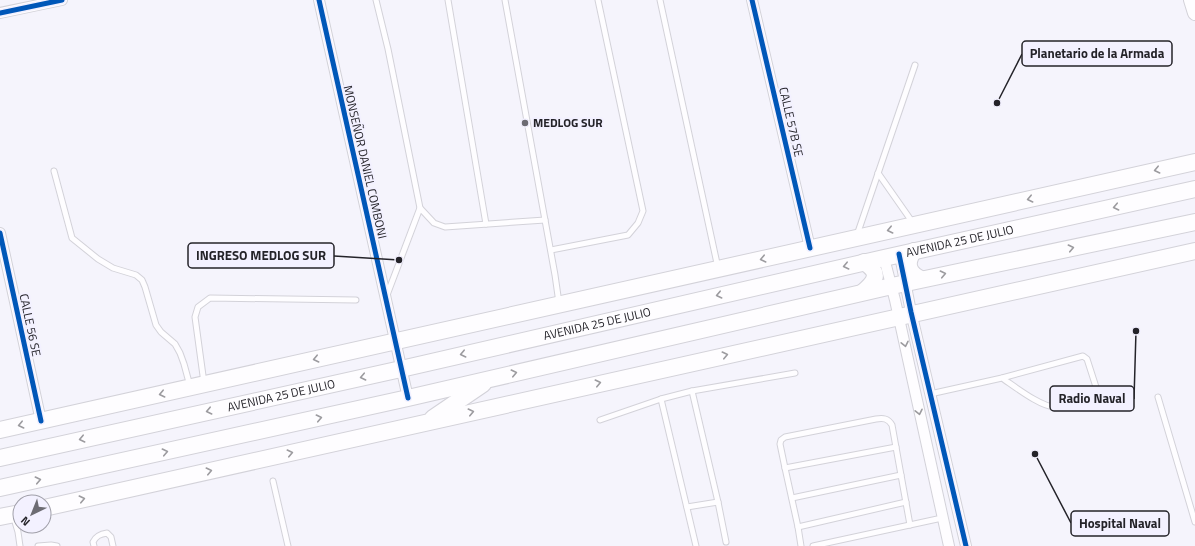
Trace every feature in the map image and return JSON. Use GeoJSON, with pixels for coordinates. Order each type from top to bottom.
{"type":"FeatureCollection","features":[{"type":"Feature","properties":{"kind":"main road"},"geometry":{"type":"LineString","coordinates":[[1191,0],[1195,13]]}},
{"type":"Feature","properties":{"kind":"main road"},"geometry":{"type":"LineString","coordinates":[[0,430],[1195,162]]}},
{"type":"Feature","properties":{"kind":"main road","name":"AVENIDA 25 DE JULIO"},"geometry":{"type":"LineString","coordinates":[[0,458],[401,369],[899,254],[1195,190]]}},
{"type":"Feature","properties":{"kind":"main road"},"geometry":{"type":"LineString","coordinates":[[0,488],[408,398],[898,284],[1195,222]]}},
{"type":"Feature","properties":{"kind":"main road"},"geometry":{"type":"LineString","coordinates":[[52,506],[905,314],[1195,251]]}},
{"type":"Feature","properties":{"kind":"main road"},"geometry":{"type":"LineString","coordinates":[[899,254],[910,257],[909,264],[911,270],[915,276],[921,279]]}},
{"type":"Feature","properties":{"kind":"main road"},"geometry":{"type":"LineString","coordinates":[[863,292],[872,284],[875,277],[873,270],[864,262]]}},
{"type":"Feature","properties":{"kind":"main road"},"geometry":{"type":"LineString","coordinates":[[424,423],[492,378]]}},
{"type":"Feature","properties":{"kind":"street"},"geometry":{"type":"LineString","coordinates":[[0,13],[62,0]]}},
{"type":"Feature","properties":{"kind":"street","name":"MONSEÑOR DANIEL COMBONI"},"geometry":{"type":"LineString","coordinates":[[319,0],[408,398]]}},
{"type":"Feature","properties":{"kind":"street","name":"CALLE 57B SE"},"geometry":{"type":"LineString","coordinates":[[752,0],[810,248]]}},
{"type":"Feature","properties":{"kind":"street","name":"CALLE 56 SE"},"geometry":{"type":"LineString","coordinates":[[0,233],[41,421]]}},
{"type":"Feature","properties":{"kind":"street"},"geometry":{"type":"LineString","coordinates":[[898,284],[899,254]]}},
{"type":"Feature","properties":{"kind":"street"},"geometry":{"type":"LineString","coordinates":[[899,254],[898,284],[905,314],[930,394],[966,546]]}},
{"type":"Feature","properties":{"kind":"street"},"geometry":{"type":"LineString","coordinates":[[905,314],[916,396],[949,546]]}},
{"type":"Feature","properties":{"kind":"street"},"geometry":{"type":"LineString","coordinates":[[916,396],[930,394]]}},
{"type":"Feature","properties":{"kind":"lane"},"geometry":{"type":"LineString","coordinates":[[376,0],[388,49],[420,208],[434,223],[445,227],[545,220]]}},
{"type":"Feature","properties":{"kind":"lane"},"geometry":{"type":"LineString","coordinates":[[448,0],[486,224]]}},
{"type":"Feature","properties":{"kind":"lane"},"geometry":{"type":"LineString","coordinates":[[505,0],[551,250],[559,304]]}},
{"type":"Feature","properties":{"kind":"lane"},"geometry":{"type":"LineString","coordinates":[[551,250],[628,235],[638,224],[643,211],[598,0]]}},
{"type":"Feature","properties":{"kind":"lane"},"geometry":{"type":"LineString","coordinates":[[660,0],[718,269]]}},
{"type":"Feature","properties":{"kind":"lane"},"geometry":{"type":"LineString","coordinates":[[856,238],[915,65]]}},
{"type":"Feature","properties":{"kind":"lane"},"geometry":{"type":"LineString","coordinates":[[54,171],[72,238],[98,259],[113,268],[136,275],[142,280],[156,325],[161,332],[175,344],[184,364],[197,386]]}},
{"type":"Feature","properties":{"kind":"lane"},"geometry":{"type":"LineString","coordinates":[[878,173],[914,225]]}},
{"type":"Feature","properties":{"kind":"lane"},"geometry":{"type":"LineString","coordinates":[[385,298],[420,208]]}},
{"type":"Feature","properties":{"kind":"lane"},"geometry":{"type":"LineString","coordinates":[[197,386],[195,317],[198,306],[210,298],[356,300]]}},
{"type":"Feature","properties":{"kind":"lane"},"geometry":{"type":"LineString","coordinates":[[930,394],[1002,378],[1084,356],[1088,359],[1096,387],[1091,394],[1058,407],[1052,407],[1036,401],[1002,378]]}},
{"type":"Feature","properties":{"kind":"lane"},"geometry":{"type":"LineString","coordinates":[[600,420],[661,399],[692,391],[794,373]]}},
{"type":"Feature","properties":{"kind":"lane"},"geometry":{"type":"LineString","coordinates":[[692,391],[726,542]]}},
{"type":"Feature","properties":{"kind":"lane"},"geometry":{"type":"LineString","coordinates":[[1158,397],[1195,522]]}},
{"type":"Feature","properties":{"kind":"lane"},"geometry":{"type":"LineString","coordinates":[[661,399],[696,546]]}},
{"type":"Feature","properties":{"kind":"lane"},"geometry":{"type":"LineString","coordinates":[[801,546],[780,444],[781,440],[785,437],[876,419],[884,418],[890,421],[892,425],[910,525]]}},
{"type":"Feature","properties":{"kind":"lane"},"geometry":{"type":"LineString","coordinates":[[785,468],[896,447]]}},
{"type":"Feature","properties":{"kind":"lane"},"geometry":{"type":"LineString","coordinates":[[792,498],[901,475]]}},
{"type":"Feature","properties":{"kind":"lane"},"geometry":{"type":"LineString","coordinates":[[273,481],[288,546]]}},
{"type":"Feature","properties":{"kind":"lane"},"geometry":{"type":"LineString","coordinates":[[687,507],[718,502]]}},
{"type":"Feature","properties":{"kind":"lane"},"geometry":{"type":"LineString","coordinates":[[798,527],[906,502]]}},
{"type":"Feature","properties":{"kind":"lane"},"geometry":{"type":"LineString","coordinates":[[11,515],[18,532],[20,546]]}},
{"type":"Feature","properties":{"kind":"lane"},"geometry":{"type":"LineString","coordinates":[[813,546],[942,518]]}},
{"type":"Feature","properties":{"kind":"lane"},"geometry":{"type":"LineString","coordinates":[[94,546],[93,542],[96,537],[107,533],[111,537],[113,546]]}},
{"type":"Feature","properties":{"kind":"lane"},"geometry":{"type":"LineString","coordinates":[[38,546],[57,546]]}},
{"type":"Feature","properties":{"kind":"cycle path"},"geometry":{"type":"LineString","coordinates":[[0,13],[62,0]]}},
{"type":"Feature","properties":{"kind":"cycle path"},"geometry":{"type":"LineString","coordinates":[[319,0],[408,398]]}},
{"type":"Feature","properties":{"kind":"cycle path"},"geometry":{"type":"LineString","coordinates":[[752,0],[810,248]]}},
{"type":"Feature","properties":{"kind":"cycle path"},"geometry":{"type":"LineString","coordinates":[[0,233],[41,421]]}},
{"type":"Feature","properties":{"kind":"cycle path"},"geometry":{"type":"LineString","coordinates":[[899,254],[911,312],[966,546]]}},
{"type":"Feature","properties":{"kind":"place","name":"Planetario de la Armada"},"geometry":{"type":"Point","coordinates":[997,103]}},
{"type":"Feature","properties":{"kind":"place","name":"MEDLOG SUR"},"geometry":{"type":"Point","coordinates":[525,123]}},
{"type":"Feature","properties":{"kind":"place","name":"INGRESO MEDLOG SUR"},"geometry":{"type":"Point","coordinates":[399,260]}},
{"type":"Feature","properties":{"kind":"place","name":"Radio Naval"},"geometry":{"type":"Point","coordinates":[1136,331]}},
{"type":"Feature","properties":{"kind":"place","name":"Hospital Naval"},"geometry":{"type":"Point","coordinates":[1035,454]}}]}
